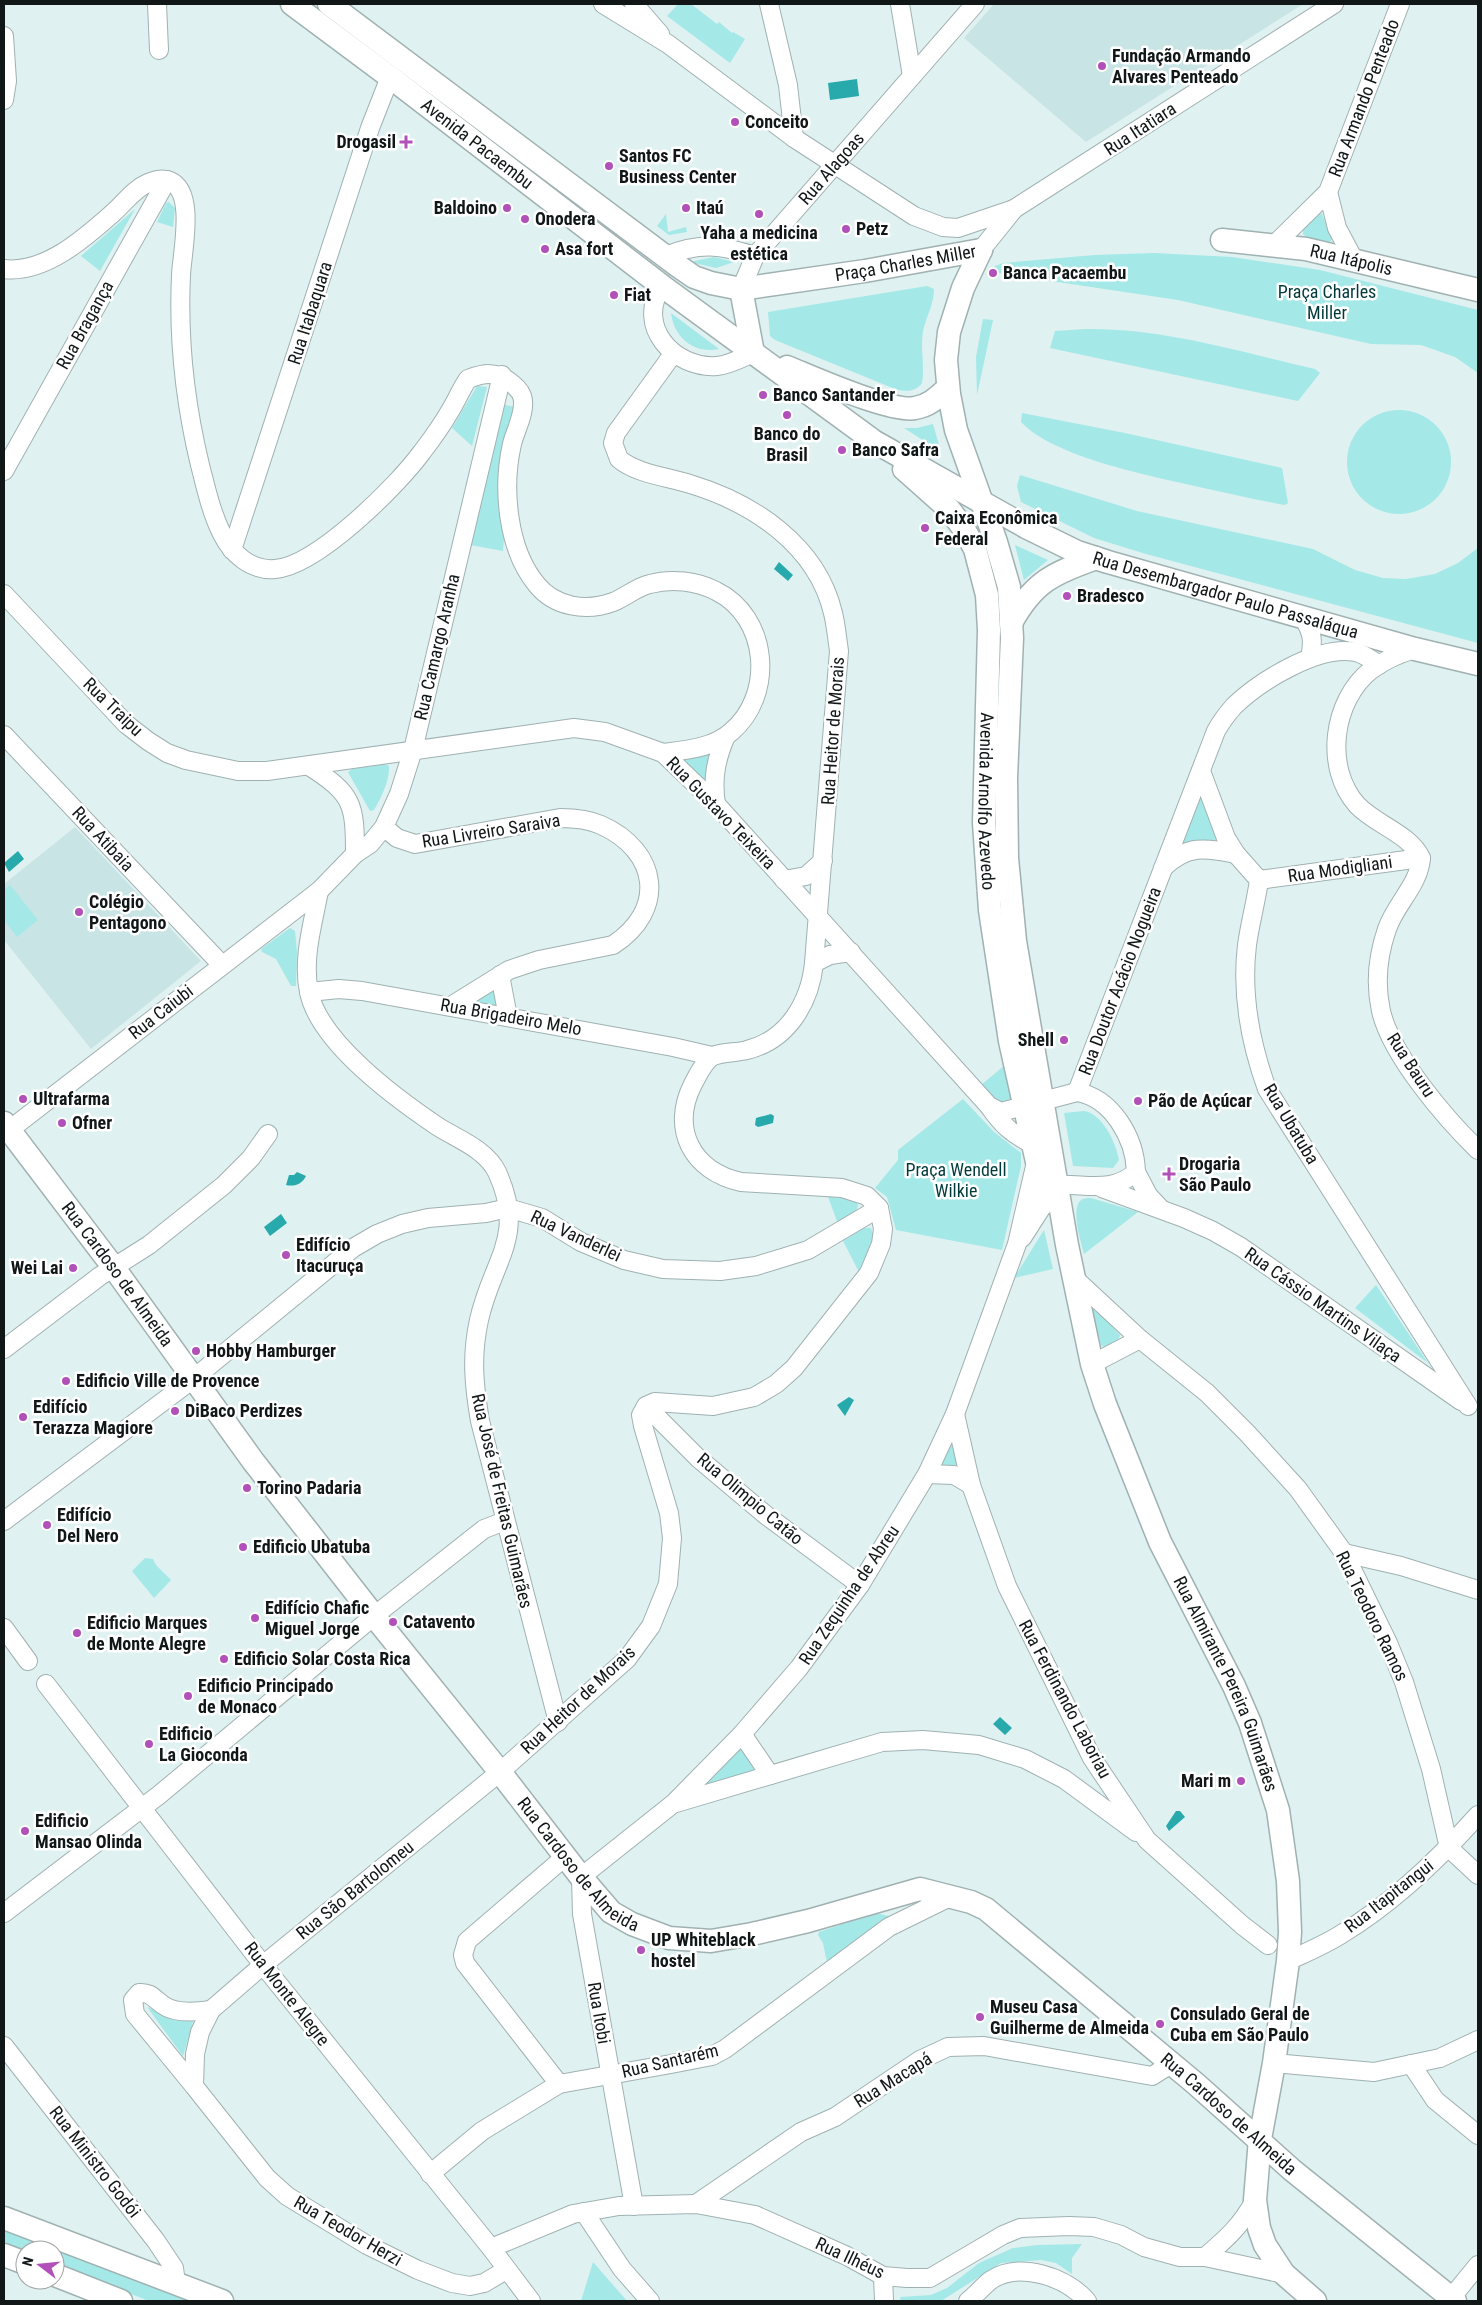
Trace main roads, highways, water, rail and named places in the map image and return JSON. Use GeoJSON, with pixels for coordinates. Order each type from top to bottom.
{"type":"FeatureCollection","features":[{"type":"Feature","properties":{"kind":"main road","name":"Avenida Pacaembu"},"geometry":{"type":"LineString","coordinates":[[292,4],[662,286],[753,353]]}},
{"type":"Feature","properties":{"kind":"main road","name":"Avenida Pacaembu"},"geometry":{"type":"LineString","coordinates":[[329,4],[666,256]]}},
{"type":"Feature","properties":{"kind":"main road","name":"Rua Itápolis"},"geometry":{"type":"LineString","coordinates":[[1222,240],[1306,249],[1478,290]]}},
{"type":"Feature","properties":{"kind":"main road","name":"Praça Charles Miller"},"geometry":{"type":"LineString","coordinates":[[666,256],[694,276],[711,283],[740,288],[982,250],[958,302],[949,332],[946,360],[948,388],[956,430],[981,502]]}},
{"type":"Feature","properties":{"kind":"main road"},"geometry":{"type":"LineString","coordinates":[[934,258],[950,277],[958,302]]}},
{"type":"Feature","properties":{"kind":"main road"},"geometry":{"type":"LineString","coordinates":[[740,288],[753,353],[875,442],[981,502]]}},
{"type":"Feature","properties":{"kind":"main road"},"geometry":{"type":"LineString","coordinates":[[753,353],[843,390],[890,406],[914,409],[931,402],[948,388]]}},
{"type":"Feature","properties":{"kind":"main road","name":"Avenida Arnolfo Azevedo"},"geometry":{"type":"LineString","coordinates":[[875,442],[949,509],[964,529],[975,550],[988,595],[989,630],[984,751],[984,833],[990,910],[1010,1041],[1034,1105],[1034,1153],[1050,1192]]}},
{"type":"Feature","properties":{"kind":"main road","name":"Avenida Arnolfo Azevedo"},"geometry":{"type":"LineString","coordinates":[[981,502],[996,542],[1009,587],[1011,623],[1006,778],[1007,858],[1034,1105],[1050,1192]]}},
{"type":"Feature","properties":{"kind":"main road","name":"Rua Desembargador Paulo Passaláqua"},"geometry":{"type":"LineString","coordinates":[[981,502],[1077,552],[1406,646],[1478,664]]}},
{"type":"Feature","properties":{"kind":"main road"},"geometry":{"type":"LineString","coordinates":[[1011,623],[1021,606],[1047,578],[1096,558]]}},
{"type":"Feature","properties":{"kind":"main road","name":"Rua Cardoso de Almeida"},"geometry":{"type":"LineString","coordinates":[[5,1129],[114,1268],[253,1462],[500,1772],[581,1877],[611,1912],[632,1924],[669,1938],[711,1941],[765,1932],[920,1889],[971,1902],[986,1910],[1260,2139],[1292,2170],[1453,2299]]}},
{"type":"Feature","properties":{"kind":"main road","name":"Rua Almirante Pereira Guimarães"},"geometry":{"type":"LineString","coordinates":[[1050,1192],[1066,1245],[1092,1364],[1109,1413],[1160,1542],[1234,1686],[1250,1723],[1278,1810],[1288,1881],[1290,1932],[1288,1961],[1274,2063],[1260,2139],[1255,2200],[1259,2228],[1265,2245],[1284,2274],[1315,2301]]}},
{"type":"Feature","properties":{"kind":"main road"},"geometry":{"type":"LineString","coordinates":[[1235,2118],[1265,2108]]}},
{"type":"Feature","properties":{"kind":"main road"},"geometry":{"type":"LineString","coordinates":[[1255,2200],[1264,2184],[1272,2176],[1292,2170]]}},
{"type":"Feature","properties":{"kind":"main road"},"geometry":{"type":"LineString","coordinates":[[4,2218],[222,2301]]}},
{"type":"Feature","properties":{"kind":"main road"},"geometry":{"type":"LineString","coordinates":[[65,2279],[121,2301]]}},
{"type":"Feature","properties":{"kind":"place","name":"Fundação Armando Alvares Penteado"},"geometry":{"type":"Point","coordinates":[1102,66]}},
{"type":"Feature","properties":{"kind":"place","name":"Conceito"},"geometry":{"type":"Point","coordinates":[735,122]}},
{"type":"Feature","properties":{"kind":"place","name":"Drogasil"},"geometry":{"type":"Point","coordinates":[406,142]}},
{"type":"Feature","properties":{"kind":"place","name":"Santos FC Business Center"},"geometry":{"type":"Point","coordinates":[609,166]}},
{"type":"Feature","properties":{"kind":"place","name":"Baldoino"},"geometry":{"type":"Point","coordinates":[507,208]}},
{"type":"Feature","properties":{"kind":"place","name":"Itaú"},"geometry":{"type":"Point","coordinates":[686,208]}},
{"type":"Feature","properties":{"kind":"place","name":"Yaha a medicina estética"},"geometry":{"type":"Point","coordinates":[759,214]}},
{"type":"Feature","properties":{"kind":"place","name":"Onodera"},"geometry":{"type":"Point","coordinates":[525,219]}},
{"type":"Feature","properties":{"kind":"place","name":"Petz"},"geometry":{"type":"Point","coordinates":[846,229]}},
{"type":"Feature","properties":{"kind":"place","name":"Asa fort"},"geometry":{"type":"Point","coordinates":[545,249]}},
{"type":"Feature","properties":{"kind":"place","name":"Banca Pacaembu"},"geometry":{"type":"Point","coordinates":[993,273]}},
{"type":"Feature","properties":{"kind":"place","name":"Fiat"},"geometry":{"type":"Point","coordinates":[614,295]}},
{"type":"Feature","properties":{"kind":"place","name":"Banco Santander"},"geometry":{"type":"Point","coordinates":[763,395]}},
{"type":"Feature","properties":{"kind":"place","name":"Banco do Brasil"},"geometry":{"type":"Point","coordinates":[787,415]}},
{"type":"Feature","properties":{"kind":"place","name":"Banco Safra"},"geometry":{"type":"Point","coordinates":[842,450]}},
{"type":"Feature","properties":{"kind":"place","name":"Caixa Econômica Federal"},"geometry":{"type":"Point","coordinates":[925,528]}},
{"type":"Feature","properties":{"kind":"place","name":"Bradesco"},"geometry":{"type":"Point","coordinates":[1067,596]}},
{"type":"Feature","properties":{"kind":"place","name":"Colégio Pentagono"},"geometry":{"type":"Point","coordinates":[79,912]}},
{"type":"Feature","properties":{"kind":"place","name":"Shell"},"geometry":{"type":"Point","coordinates":[1064,1040]}},
{"type":"Feature","properties":{"kind":"place","name":"Ultrafarma"},"geometry":{"type":"Point","coordinates":[23,1099]}},
{"type":"Feature","properties":{"kind":"place","name":"Pão de Açúcar"},"geometry":{"type":"Point","coordinates":[1138,1101]}},
{"type":"Feature","properties":{"kind":"place","name":"Ofner"},"geometry":{"type":"Point","coordinates":[62,1123]}},
{"type":"Feature","properties":{"kind":"place","name":"Drogaria São Paulo"},"geometry":{"type":"Point","coordinates":[1169,1174]}},
{"type":"Feature","properties":{"kind":"place","name":"Edifício Itacuruça"},"geometry":{"type":"Point","coordinates":[286,1255]}},
{"type":"Feature","properties":{"kind":"place","name":"Wei Lai"},"geometry":{"type":"Point","coordinates":[73,1268]}},
{"type":"Feature","properties":{"kind":"place","name":"Hobby Hamburger"},"geometry":{"type":"Point","coordinates":[196,1351]}},
{"type":"Feature","properties":{"kind":"place","name":"Edificio Ville de Provence"},"geometry":{"type":"Point","coordinates":[66,1381]}},
{"type":"Feature","properties":{"kind":"place","name":"DiBaco Perdizes"},"geometry":{"type":"Point","coordinates":[175,1411]}},
{"type":"Feature","properties":{"kind":"place","name":"Edifício Terazza Magiore"},"geometry":{"type":"Point","coordinates":[23,1417]}},
{"type":"Feature","properties":{"kind":"place","name":"Torino Padaria"},"geometry":{"type":"Point","coordinates":[247,1488]}},
{"type":"Feature","properties":{"kind":"place","name":"Edifício Del Nero"},"geometry":{"type":"Point","coordinates":[47,1525]}},
{"type":"Feature","properties":{"kind":"place","name":"Edificio Ubatuba"},"geometry":{"type":"Point","coordinates":[243,1547]}},
{"type":"Feature","properties":{"kind":"place","name":"Edifício Chafic Miguel Jorge"},"geometry":{"type":"Point","coordinates":[255,1618]}},
{"type":"Feature","properties":{"kind":"place","name":"Catavento"},"geometry":{"type":"Point","coordinates":[393,1622]}},
{"type":"Feature","properties":{"kind":"place","name":"Edificio Marques de Monte Alegre"},"geometry":{"type":"Point","coordinates":[77,1633]}},
{"type":"Feature","properties":{"kind":"place","name":"Edificio Solar Costa Rica"},"geometry":{"type":"Point","coordinates":[224,1659]}},
{"type":"Feature","properties":{"kind":"place","name":"Edificio Principado de Monaco"},"geometry":{"type":"Point","coordinates":[188,1696]}},
{"type":"Feature","properties":{"kind":"place","name":"Edificio La Gioconda"},"geometry":{"type":"Point","coordinates":[149,1744]}},
{"type":"Feature","properties":{"kind":"place","name":"Mari m"},"geometry":{"type":"Point","coordinates":[1241,1781]}},
{"type":"Feature","properties":{"kind":"place","name":"Edificio Mansao Olinda"},"geometry":{"type":"Point","coordinates":[25,1831]}},
{"type":"Feature","properties":{"kind":"place","name":"UP Whiteblack hostel"},"geometry":{"type":"Point","coordinates":[641,1950]}},
{"type":"Feature","properties":{"kind":"place","name":"Museu Casa Guilherme de Almeida"},"geometry":{"type":"Point","coordinates":[980,2017]}},
{"type":"Feature","properties":{"kind":"place","name":"Consulado Geral de Cuba em São Paulo"},"geometry":{"type":"Point","coordinates":[1160,2024]}},
{"type":"Feature","properties":{"kind":"park label","name":"Praça Wendell Wilkie"},"geometry":{"type":"Point","coordinates":[956,1180]}}]}
